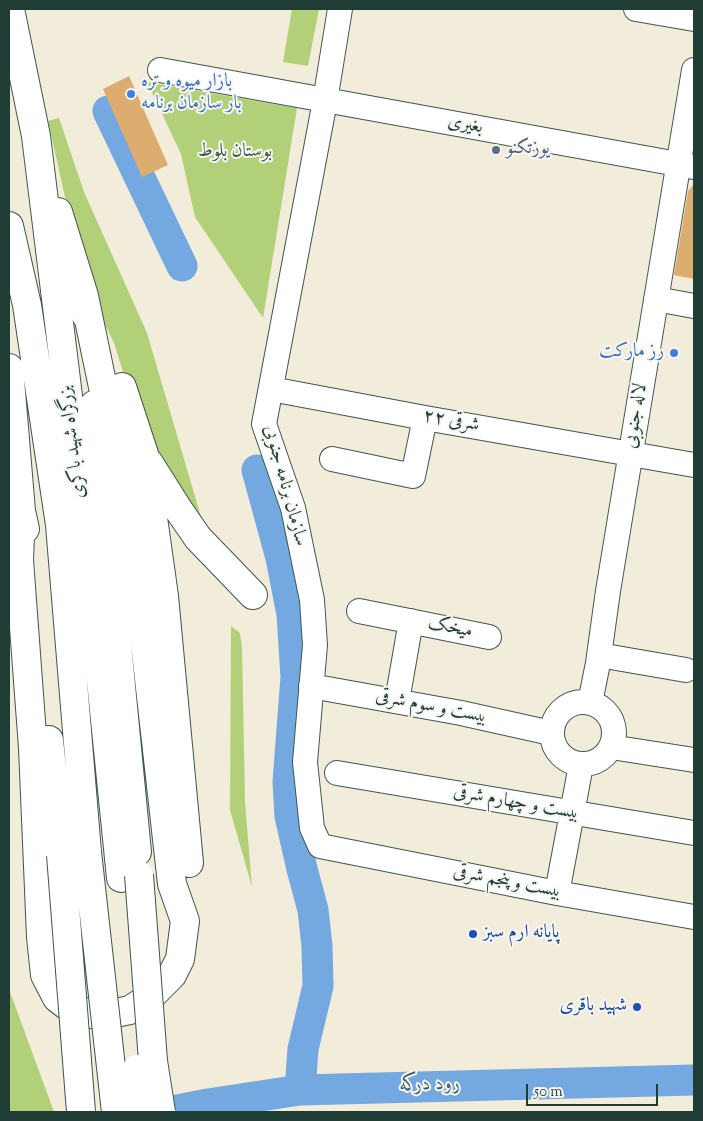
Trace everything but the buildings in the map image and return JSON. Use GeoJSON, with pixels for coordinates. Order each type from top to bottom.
{"type":"FeatureCollection","features":[{"type":"Feature","properties":{"kind":"highway","name":"بزرگراه شهید باکری"},"geometry":{"type":"LineString","coordinates":[[10,9],[36,136],[91,581],[130,876]]}},
{"type":"Feature","properties":{"kind":"highway"},"geometry":{"type":"LineString","coordinates":[[36,136],[84,296],[104,392],[115,424],[142,607],[172,884],[184,921]]}},
{"type":"Feature","properties":{"kind":"highway"},"geometry":{"type":"LineString","coordinates":[[9,226],[27,305],[60,525],[74,854],[81,1112]]}},
{"type":"Feature","properties":{"kind":"highway"},"geometry":{"type":"LineString","coordinates":[[22,511],[19,560],[33,748],[41,937],[45,975],[57,998],[70,1008],[100,1016],[130,1010],[150,997],[172,975],[180,959],[184,921],[192,894],[164,596],[144,454],[104,331],[84,296]]}},
{"type":"Feature","properties":{"kind":"highway"},"geometry":{"type":"LineString","coordinates":[[84,296],[130,876],[141,1112]]}},
{"type":"Feature","properties":{"kind":"highway"},"geometry":{"type":"LineString","coordinates":[[9,368],[22,511],[74,854],[116,1112]]}},
{"type":"Feature","properties":{"kind":"highway"},"geometry":{"type":"LineString","coordinates":[[144,454],[178,510],[198,538],[253,595]]}},
{"type":"Feature","properties":{"kind":"highway"},"geometry":{"type":"LineString","coordinates":[[130,876],[161,1112]]}},
{"type":"Feature","properties":{"kind":"street","name":"سازمان برنامه جنوبی"},"geometry":{"type":"LineString","coordinates":[[320,846],[312,828],[305,762],[315,645],[312,600],[293,508],[264,424],[325,101],[340,9]]}},
{"type":"Feature","properties":{"kind":"street"},"geometry":{"type":"LineString","coordinates":[[636,9],[694,19]]}},
{"type":"Feature","properties":{"kind":"street","name":"بغیری"},"geometry":{"type":"LineString","coordinates":[[160,70],[687,165]]}},
{"type":"Feature","properties":{"kind":"street","name":"لاله جنوبی"},"geometry":{"type":"LineString","coordinates":[[590,702],[600,655],[656,300],[687,165],[694,70]]}},
{"type":"Feature","properties":{"kind":"street"},"geometry":{"type":"LineString","coordinates":[[656,300],[694,306]]}},
{"type":"Feature","properties":{"kind":"street","name":"۲۲ شرقی"},"geometry":{"type":"LineString","coordinates":[[271,389],[694,465]]}},
{"type":"Feature","properties":{"kind":"street"},"geometry":{"type":"LineString","coordinates":[[332,459],[413,476],[425,418]]}},
{"type":"Feature","properties":{"kind":"street","name":"میخک"},"geometry":{"type":"LineString","coordinates":[[359,610],[489,637]]}},
{"type":"Feature","properties":{"kind":"street","name":"میخک"},"geometry":{"type":"LineString","coordinates":[[397,701],[411,621]]}},
{"type":"Feature","properties":{"kind":"street"},"geometry":{"type":"LineString","coordinates":[[600,655],[686,670]]}},
{"type":"Feature","properties":{"kind":"street","name":"بیست و سوم شرقی"},"geometry":{"type":"LineString","coordinates":[[311,686],[461,713],[551,733]]}},
{"type":"Feature","properties":{"kind":"street"},"geometry":{"type":"LineString","coordinates":[[580,702],[590,702],[606,712],[614,728],[614,738],[606,755],[599,761],[580,765],[571,763],[556,751],[551,733],[552,724],[563,708],[580,702]]}},
{"type":"Feature","properties":{"kind":"street"},"geometry":{"type":"LineString","coordinates":[[611,747],[694,760]]}},
{"type":"Feature","properties":{"kind":"street"},"geometry":{"type":"LineString","coordinates":[[557,893],[580,765]]}},
{"type":"Feature","properties":{"kind":"street","name":"بیست و چهارم شرقی"},"geometry":{"type":"LineString","coordinates":[[337,773],[694,833]]}},
{"type":"Feature","properties":{"kind":"street","name":"بیست و پنجم شرقی"},"geometry":{"type":"LineString","coordinates":[[320,846],[557,893],[694,917]]}},
{"type":"Feature","properties":{"kind":"green space"},"geometry":{"type":"Polygon","coordinates":[[[292,9],[319,9],[308,66],[283,62],[292,9]]]}},
{"type":"Feature","properties":{"kind":"green space","name":"بوستان بلوط"},"geometry":{"type":"Polygon","coordinates":[[[147,82],[297,108],[263,318],[195,217],[181,154],[147,82]]]}},
{"type":"Feature","properties":{"kind":"green space"},"geometry":{"type":"Polygon","coordinates":[[[59,118],[84,192],[147,333],[201,517],[185,512],[149,454],[114,343],[88,290],[76,246],[48,121],[59,118]]]}},
{"type":"Feature","properties":{"kind":"green space"},"geometry":{"type":"Polygon","coordinates":[[[231,626],[240,633],[242,648],[245,802],[252,887],[230,810],[231,626]]]}},
{"type":"Feature","properties":{"kind":"green space"},"geometry":{"type":"Polygon","coordinates":[[[9,989],[54,1112],[9,1112],[9,989]]]}},
{"type":"Feature","properties":{"kind":"waterway"},"geometry":{"type":"LineString","coordinates":[[108,111],[182,266]]}},
{"type":"Feature","properties":{"kind":"waterway"},"geometry":{"type":"LineString","coordinates":[[257,470],[281,558],[292,614],[296,677],[288,782],[290,816],[313,910],[317,946],[318,986],[303,1049],[300,1090]]}},
{"type":"Feature","properties":{"kind":"waterway","name":"رود درکه"},"geometry":{"type":"LineString","coordinates":[[167,1112],[300,1090],[694,1080]]}},
{"type":"Feature","properties":{"kind":"place","name":"بازار میوه و تره بار سازمان برنامه"},"geometry":{"type":"Point","coordinates":[131,94]}},
{"type":"Feature","properties":{"kind":"place","name":"یوزتکنو"},"geometry":{"type":"Point","coordinates":[496,150]}},
{"type":"Feature","properties":{"kind":"place","name":"رز مارکت"},"geometry":{"type":"Point","coordinates":[674,353]}},
{"type":"Feature","properties":{"kind":"place","name":"پایانه ارم سبز"},"geometry":{"type":"Point","coordinates":[473,934]}},
{"type":"Feature","properties":{"kind":"place","name":"شهید باقری"},"geometry":{"type":"Point","coordinates":[637,1007]}}]}
